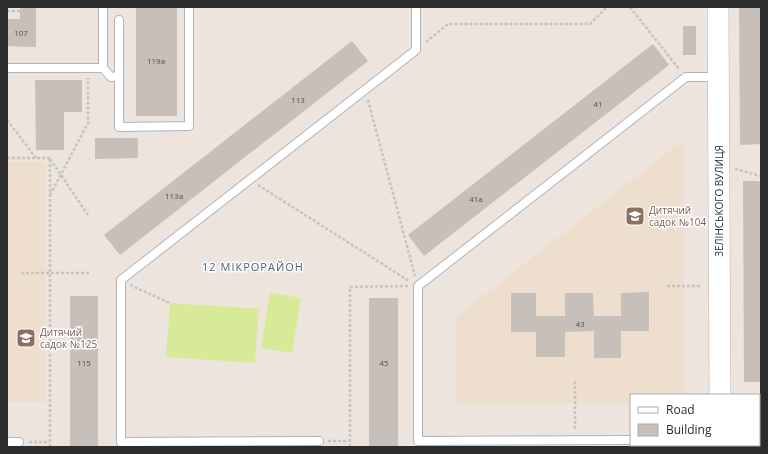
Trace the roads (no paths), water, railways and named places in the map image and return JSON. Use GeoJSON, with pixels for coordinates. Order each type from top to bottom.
{"type":"FeatureCollection","features":[{"type":"Feature","properties":{"kind":"street","name":"ЗЕЛІНСЬКОГО ВУЛИЦЯ"},"geometry":{"type":"LineString","coordinates":[[718,7],[720,394]]}},
{"type":"Feature","properties":{"kind":"lane"},"geometry":{"type":"LineString","coordinates":[[102,7],[103,68],[111,77],[119,76]]}},
{"type":"Feature","properties":{"kind":"lane"},"geometry":{"type":"LineString","coordinates":[[119,20],[119,127],[189,126],[189,7]]}},
{"type":"Feature","properties":{"kind":"lane"},"geometry":{"type":"LineString","coordinates":[[319,441],[121,442],[121,280],[416,50],[416,7]]}},
{"type":"Feature","properties":{"kind":"lane"},"geometry":{"type":"LineString","coordinates":[[7,68],[103,68]]}},
{"type":"Feature","properties":{"kind":"lane"},"geometry":{"type":"LineString","coordinates":[[630,440],[418,441],[418,286],[686,77],[719,77]]}},
{"type":"Feature","properties":{"kind":"lane"},"geometry":{"type":"LineString","coordinates":[[7,442],[19,442]]}},
{"type":"Feature","properties":{"kind":"place","name":"Дитячий садок №104"},"geometry":{"type":"Point","coordinates":[635,216]}},
{"type":"Feature","properties":{"kind":"place","name":"Дитячий садок №125"},"geometry":{"type":"Point","coordinates":[26,338]}},
{"type":"Feature","properties":{"kind":"district","name":"12 МІКРОРАЙОН"},"geometry":{"type":"Point","coordinates":[253,267]}}]}
